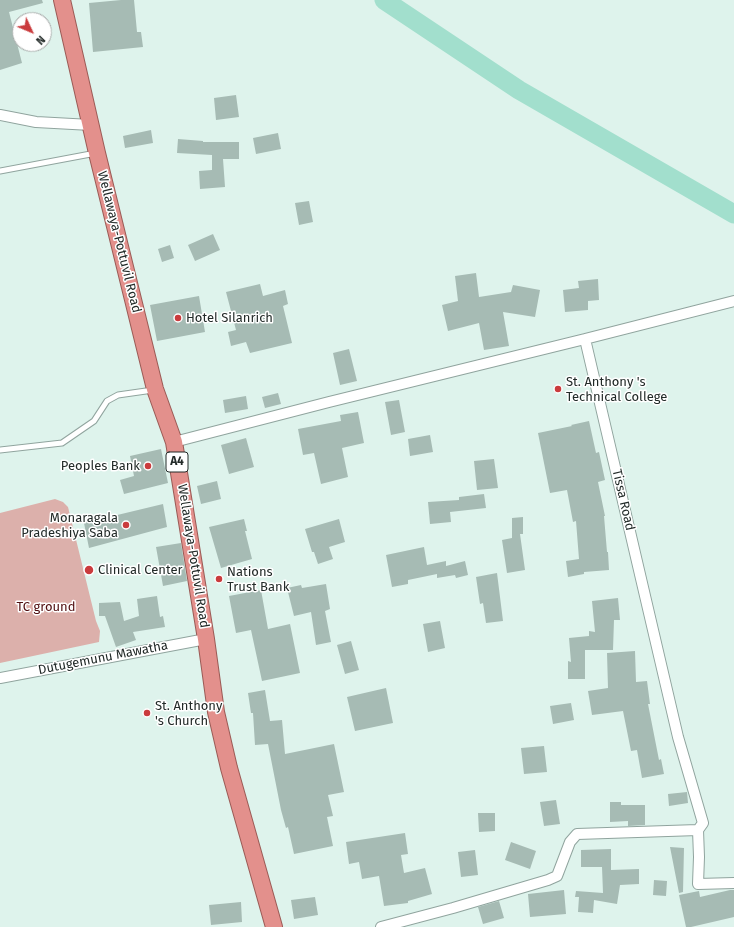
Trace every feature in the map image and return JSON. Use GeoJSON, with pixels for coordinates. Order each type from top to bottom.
{"type":"FeatureCollection","features":[{"type":"Feature","properties":{"kind":"highway","name":"Wellawaya-Pottuvil Road"},"geometry":{"type":"LineString","coordinates":[[62,0],[97,153],[155,390],[174,442],[206,639],[216,712],[229,768],[274,927]]}},
{"type":"Feature","properties":{"kind":"street"},"geometry":{"type":"LineString","coordinates":[[0,115],[36,122],[91,125]]}},
{"type":"Feature","properties":{"kind":"street"},"geometry":{"type":"LineString","coordinates":[[174,442],[734,301]]}},
{"type":"Feature","properties":{"kind":"street","name":"Tissa Road"},"geometry":{"type":"LineString","coordinates":[[585,339],[678,738],[703,823],[698,830]]}},
{"type":"Feature","properties":{"kind":"street","name":"Dutugemunu Mawatha"},"geometry":{"type":"LineString","coordinates":[[0,678],[206,639]]}},
{"type":"Feature","properties":{"kind":"street"},"geometry":{"type":"LineString","coordinates":[[381,927],[453,908],[557,876],[570,842],[577,834],[698,830],[698,884],[734,883]]}},
{"type":"Feature","properties":{"kind":"lane"},"geometry":{"type":"LineString","coordinates":[[0,171],[97,153]]}},
{"type":"Feature","properties":{"kind":"lane"},"geometry":{"type":"LineString","coordinates":[[0,450],[62,443],[94,421],[107,401],[118,395],[155,390]]}},
{"type":"Feature","properties":{"kind":"green space","name":"TC ground"},"geometry":{"type":"Polygon","coordinates":[[[55,499],[63,502],[68,507],[96,621],[100,631],[99,642],[0,663],[0,513],[55,499]]]}},
{"type":"Feature","properties":{"kind":"building"},"geometry":{"type":"Polygon","coordinates":[[[0,0],[42,0],[43,3],[9,12],[12,24],[12,52],[19,52],[22,63],[0,70],[0,0]]]}},
{"type":"Feature","properties":{"kind":"building"},"geometry":{"type":"Polygon","coordinates":[[[134,0],[137,32],[141,32],[143,47],[93,52],[89,3],[134,0]]]}},
{"type":"Feature","properties":{"kind":"building"},"geometry":{"type":"Polygon","coordinates":[[[236,95],[239,117],[216,120],[214,98],[236,95]]]}},
{"type":"Feature","properties":{"kind":"building"},"geometry":{"type":"Polygon","coordinates":[[[151,130],[153,143],[125,148],[123,136],[151,130]]]}},
{"type":"Feature","properties":{"kind":"building"},"geometry":{"type":"Polygon","coordinates":[[[278,133],[281,149],[256,154],[253,138],[278,133]]]}},
{"type":"Feature","properties":{"kind":"building"},"geometry":{"type":"Polygon","coordinates":[[[178,139],[203,142],[239,142],[239,159],[223,159],[225,187],[200,189],[199,171],[212,170],[212,155],[177,153],[178,139]]]}},
{"type":"Feature","properties":{"kind":"building"},"geometry":{"type":"Polygon","coordinates":[[[309,201],[313,222],[299,225],[295,203],[309,201]]]}},
{"type":"Feature","properties":{"kind":"building"},"geometry":{"type":"Polygon","coordinates":[[[213,234],[220,250],[195,261],[188,245],[213,234]]]}},
{"type":"Feature","properties":{"kind":"building"},"geometry":{"type":"Polygon","coordinates":[[[170,245],[174,258],[162,262],[158,249],[170,245]]]}},
{"type":"Feature","properties":{"kind":"building"},"geometry":{"type":"Polygon","coordinates":[[[476,273],[479,297],[511,292],[513,285],[540,290],[535,317],[503,312],[509,346],[484,350],[479,323],[448,331],[442,305],[458,301],[455,276],[476,273]]]}},
{"type":"Feature","properties":{"kind":"building"},"geometry":{"type":"Polygon","coordinates":[[[598,279],[599,300],[588,301],[588,310],[565,312],[563,290],[579,288],[578,281],[598,279]]]}},
{"type":"Feature","properties":{"kind":"building"},"geometry":{"type":"Polygon","coordinates":[[[260,284],[263,296],[285,290],[288,304],[283,306],[292,343],[250,353],[246,342],[231,346],[228,332],[236,330],[226,292],[260,284]]]}},
{"type":"Feature","properties":{"kind":"building","name":"Hotel Silanrich"},"geometry":{"type":"Polygon","coordinates":[[[199,296],[205,332],[157,341],[150,305],[199,296]]]}},
{"type":"Feature","properties":{"kind":"building"},"geometry":{"type":"Polygon","coordinates":[[[349,349],[357,381],[340,385],[333,353],[349,349]]]}},
{"type":"Feature","properties":{"kind":"building"},"geometry":{"type":"Polygon","coordinates":[[[278,393],[281,404],[265,408],[262,397],[278,393]]]}},
{"type":"Feature","properties":{"kind":"building"},"geometry":{"type":"Polygon","coordinates":[[[246,396],[248,409],[225,413],[223,400],[246,396]]]}},
{"type":"Feature","properties":{"kind":"building"},"geometry":{"type":"Polygon","coordinates":[[[399,400],[405,432],[391,435],[385,402],[399,400]]]}},
{"type":"Feature","properties":{"kind":"building"},"geometry":{"type":"Polygon","coordinates":[[[358,412],[364,443],[342,448],[348,477],[321,484],[314,453],[303,455],[298,429],[341,421],[340,415],[358,412]]]}},
{"type":"Feature","properties":{"kind":"building"},"geometry":{"type":"Polygon","coordinates":[[[589,421],[596,453],[599,452],[605,480],[598,482],[605,516],[609,570],[584,572],[584,574],[568,577],[566,561],[579,559],[576,521],[573,522],[567,490],[550,493],[538,433],[589,421]]]}},
{"type":"Feature","properties":{"kind":"building"},"geometry":{"type":"Polygon","coordinates":[[[430,435],[433,452],[410,456],[408,439],[430,435]]]}},
{"type":"Feature","properties":{"kind":"building"},"geometry":{"type":"Polygon","coordinates":[[[246,438],[254,467],[229,474],[221,445],[246,438]]]}},
{"type":"Feature","properties":{"kind":"building","name":"Peoples Bank"},"geometry":{"type":"Polygon","coordinates":[[[161,449],[168,483],[124,494],[120,480],[134,476],[130,456],[161,449]]]}},
{"type":"Feature","properties":{"kind":"building"},"geometry":{"type":"Polygon","coordinates":[[[494,459],[498,488],[477,490],[474,461],[494,459]]]}},
{"type":"Feature","properties":{"kind":"building"},"geometry":{"type":"Polygon","coordinates":[[[217,481],[221,499],[201,504],[197,486],[217,481]]]}},
{"type":"Feature","properties":{"kind":"building"},"geometry":{"type":"Polygon","coordinates":[[[484,494],[486,508],[450,512],[451,522],[430,524],[428,502],[459,500],[459,497],[484,494]]]}},
{"type":"Feature","properties":{"kind":"building","name":"Monaragala Pradeshiya Saba"},"geometry":{"type":"Polygon","coordinates":[[[163,504],[167,527],[89,548],[84,523],[163,504]]]}},
{"type":"Feature","properties":{"kind":"building"},"geometry":{"type":"Polygon","coordinates":[[[523,517],[523,534],[520,534],[525,570],[507,573],[502,540],[512,538],[512,518],[523,517]]]}},
{"type":"Feature","properties":{"kind":"building"},"geometry":{"type":"Polygon","coordinates":[[[244,519],[247,531],[245,531],[252,559],[221,568],[209,527],[244,519]]]}},
{"type":"Feature","properties":{"kind":"building"},"geometry":{"type":"Polygon","coordinates":[[[339,519],[345,542],[329,547],[333,559],[318,564],[314,552],[312,552],[305,529],[339,519]]]}},
{"type":"Feature","properties":{"kind":"building"},"geometry":{"type":"Polygon","coordinates":[[[181,543],[187,581],[163,586],[156,547],[181,543]]]}},
{"type":"Feature","properties":{"kind":"building"},"geometry":{"type":"Polygon","coordinates":[[[424,547],[427,565],[446,561],[446,566],[465,561],[468,575],[456,578],[455,575],[437,578],[437,574],[408,580],[408,584],[392,587],[386,555],[424,547]]]}},
{"type":"Feature","properties":{"kind":"building"},"geometry":{"type":"Polygon","coordinates":[[[497,573],[503,621],[486,623],[483,603],[480,604],[476,577],[497,573]]]}},
{"type":"Feature","properties":{"kind":"building"},"geometry":{"type":"Polygon","coordinates":[[[326,584],[330,609],[325,611],[331,642],[316,645],[311,612],[294,616],[287,588],[301,585],[302,588],[326,584]]]}},
{"type":"Feature","properties":{"kind":"building"},"geometry":{"type":"Polygon","coordinates":[[[261,590],[268,629],[290,624],[300,673],[262,681],[251,630],[236,633],[229,596],[261,590]]]}},
{"type":"Feature","properties":{"kind":"building"},"geometry":{"type":"Polygon","coordinates":[[[157,596],[160,617],[163,616],[165,627],[133,632],[136,640],[116,647],[105,616],[99,616],[99,603],[120,602],[124,621],[139,616],[137,599],[157,596]]]}},
{"type":"Feature","properties":{"kind":"building"},"geometry":{"type":"Polygon","coordinates":[[[618,598],[620,620],[614,620],[613,650],[585,650],[585,679],[568,679],[568,661],[571,662],[569,638],[589,636],[589,631],[595,632],[592,601],[618,598]]]}},
{"type":"Feature","properties":{"kind":"building"},"geometry":{"type":"Polygon","coordinates":[[[440,621],[445,648],[428,652],[423,624],[440,621]]]}},
{"type":"Feature","properties":{"kind":"building"},"geometry":{"type":"Polygon","coordinates":[[[351,641],[359,670],[345,674],[337,645],[351,641]]]}},
{"type":"Feature","properties":{"kind":"building"},"geometry":{"type":"Polygon","coordinates":[[[635,651],[636,682],[647,681],[650,704],[648,704],[659,760],[661,759],[664,774],[642,778],[637,750],[631,751],[623,711],[592,715],[588,691],[608,688],[607,653],[635,651]]]}},
{"type":"Feature","properties":{"kind":"building"},"geometry":{"type":"Polygon","coordinates":[[[386,688],[393,723],[355,731],[347,697],[386,688]]]}},
{"type":"Feature","properties":{"kind":"building"},"geometry":{"type":"Polygon","coordinates":[[[265,690],[270,721],[282,720],[285,754],[334,744],[344,792],[328,795],[333,816],[327,817],[333,846],[294,854],[288,827],[286,828],[281,810],[268,744],[255,745],[253,713],[251,713],[248,693],[265,690]]]}},
{"type":"Feature","properties":{"kind":"building"},"geometry":{"type":"Polygon","coordinates":[[[571,703],[574,720],[553,724],[550,706],[571,703]]]}},
{"type":"Feature","properties":{"kind":"building"},"geometry":{"type":"Polygon","coordinates":[[[544,746],[547,772],[524,774],[521,748],[544,746]]]}},
{"type":"Feature","properties":{"kind":"building"},"geometry":{"type":"Polygon","coordinates":[[[687,792],[688,803],[669,806],[668,794],[687,792]]]}},
{"type":"Feature","properties":{"kind":"building"},"geometry":{"type":"Polygon","coordinates":[[[556,800],[560,824],[544,826],[540,802],[556,800]]]}},
{"type":"Feature","properties":{"kind":"building"},"geometry":{"type":"Polygon","coordinates":[[[610,802],[621,802],[621,805],[645,805],[645,825],[628,826],[628,821],[610,822],[610,802]]]}},
{"type":"Feature","properties":{"kind":"building"},"geometry":{"type":"Polygon","coordinates":[[[478,813],[495,813],[495,831],[479,832],[478,813]]]}},
{"type":"Feature","properties":{"kind":"building"},"geometry":{"type":"Polygon","coordinates":[[[405,833],[408,854],[401,855],[404,873],[425,868],[432,894],[408,901],[408,903],[384,906],[379,876],[362,879],[359,862],[349,864],[346,842],[405,833]]]}},
{"type":"Feature","properties":{"kind":"building"},"geometry":{"type":"Polygon","coordinates":[[[511,842],[536,851],[530,869],[505,860],[511,842]]]}},
{"type":"Feature","properties":{"kind":"building"},"geometry":{"type":"Polygon","coordinates":[[[670,847],[684,848],[683,892],[679,893],[670,847]]]}},
{"type":"Feature","properties":{"kind":"building"},"geometry":{"type":"Polygon","coordinates":[[[611,849],[611,870],[639,869],[639,884],[620,885],[617,904],[594,900],[593,913],[578,912],[579,897],[575,897],[576,891],[603,893],[602,867],[581,867],[581,850],[611,849]]]}},
{"type":"Feature","properties":{"kind":"building"},"geometry":{"type":"Polygon","coordinates":[[[475,850],[478,875],[461,877],[458,852],[475,850]]]}},
{"type":"Feature","properties":{"kind":"building"},"geometry":{"type":"Polygon","coordinates":[[[654,880],[667,881],[666,896],[653,895],[654,880]]]}},
{"type":"Feature","properties":{"kind":"building"},"geometry":{"type":"Polygon","coordinates":[[[564,890],[566,914],[530,917],[528,894],[564,890]]]}},
{"type":"Feature","properties":{"kind":"building"},"geometry":{"type":"Polygon","coordinates":[[[734,890],[734,917],[686,927],[679,895],[699,891],[700,897],[734,890]]]}},
{"type":"Feature","properties":{"kind":"building"},"geometry":{"type":"Polygon","coordinates":[[[315,897],[318,915],[294,919],[291,900],[315,897]]]}},
{"type":"Feature","properties":{"kind":"building"},"geometry":{"type":"Polygon","coordinates":[[[499,901],[504,918],[483,924],[478,907],[499,901]]]}},
{"type":"Feature","properties":{"kind":"building"},"geometry":{"type":"Polygon","coordinates":[[[241,902],[242,922],[211,925],[209,905],[241,902]]]}},
{"type":"Feature","properties":{"kind":"waterway"},"geometry":{"type":"LineString","coordinates":[[384,0],[519,90],[734,214]]}},
{"type":"Feature","properties":{"kind":"place","name":"Hotel Silanrich"},"geometry":{"type":"Point","coordinates":[178,318]}},
{"type":"Feature","properties":{"kind":"place","name":"St. Anthony 's Technical College"},"geometry":{"type":"Point","coordinates":[558,389]}},
{"type":"Feature","properties":{"kind":"place","name":"Peoples Bank"},"geometry":{"type":"Point","coordinates":[148,466]}},
{"type":"Feature","properties":{"kind":"place","name":"Monaragala Pradeshiya Saba"},"geometry":{"type":"Point","coordinates":[126,525]}},
{"type":"Feature","properties":{"kind":"place","name":"Clinical Center"},"geometry":{"type":"Point","coordinates":[89,570]}},
{"type":"Feature","properties":{"kind":"place","name":"Nations Trust Bank"},"geometry":{"type":"Point","coordinates":[219,579]}},
{"type":"Feature","properties":{"kind":"place","name":"St. Anthony 's Church"},"geometry":{"type":"Point","coordinates":[147,713]}}]}
